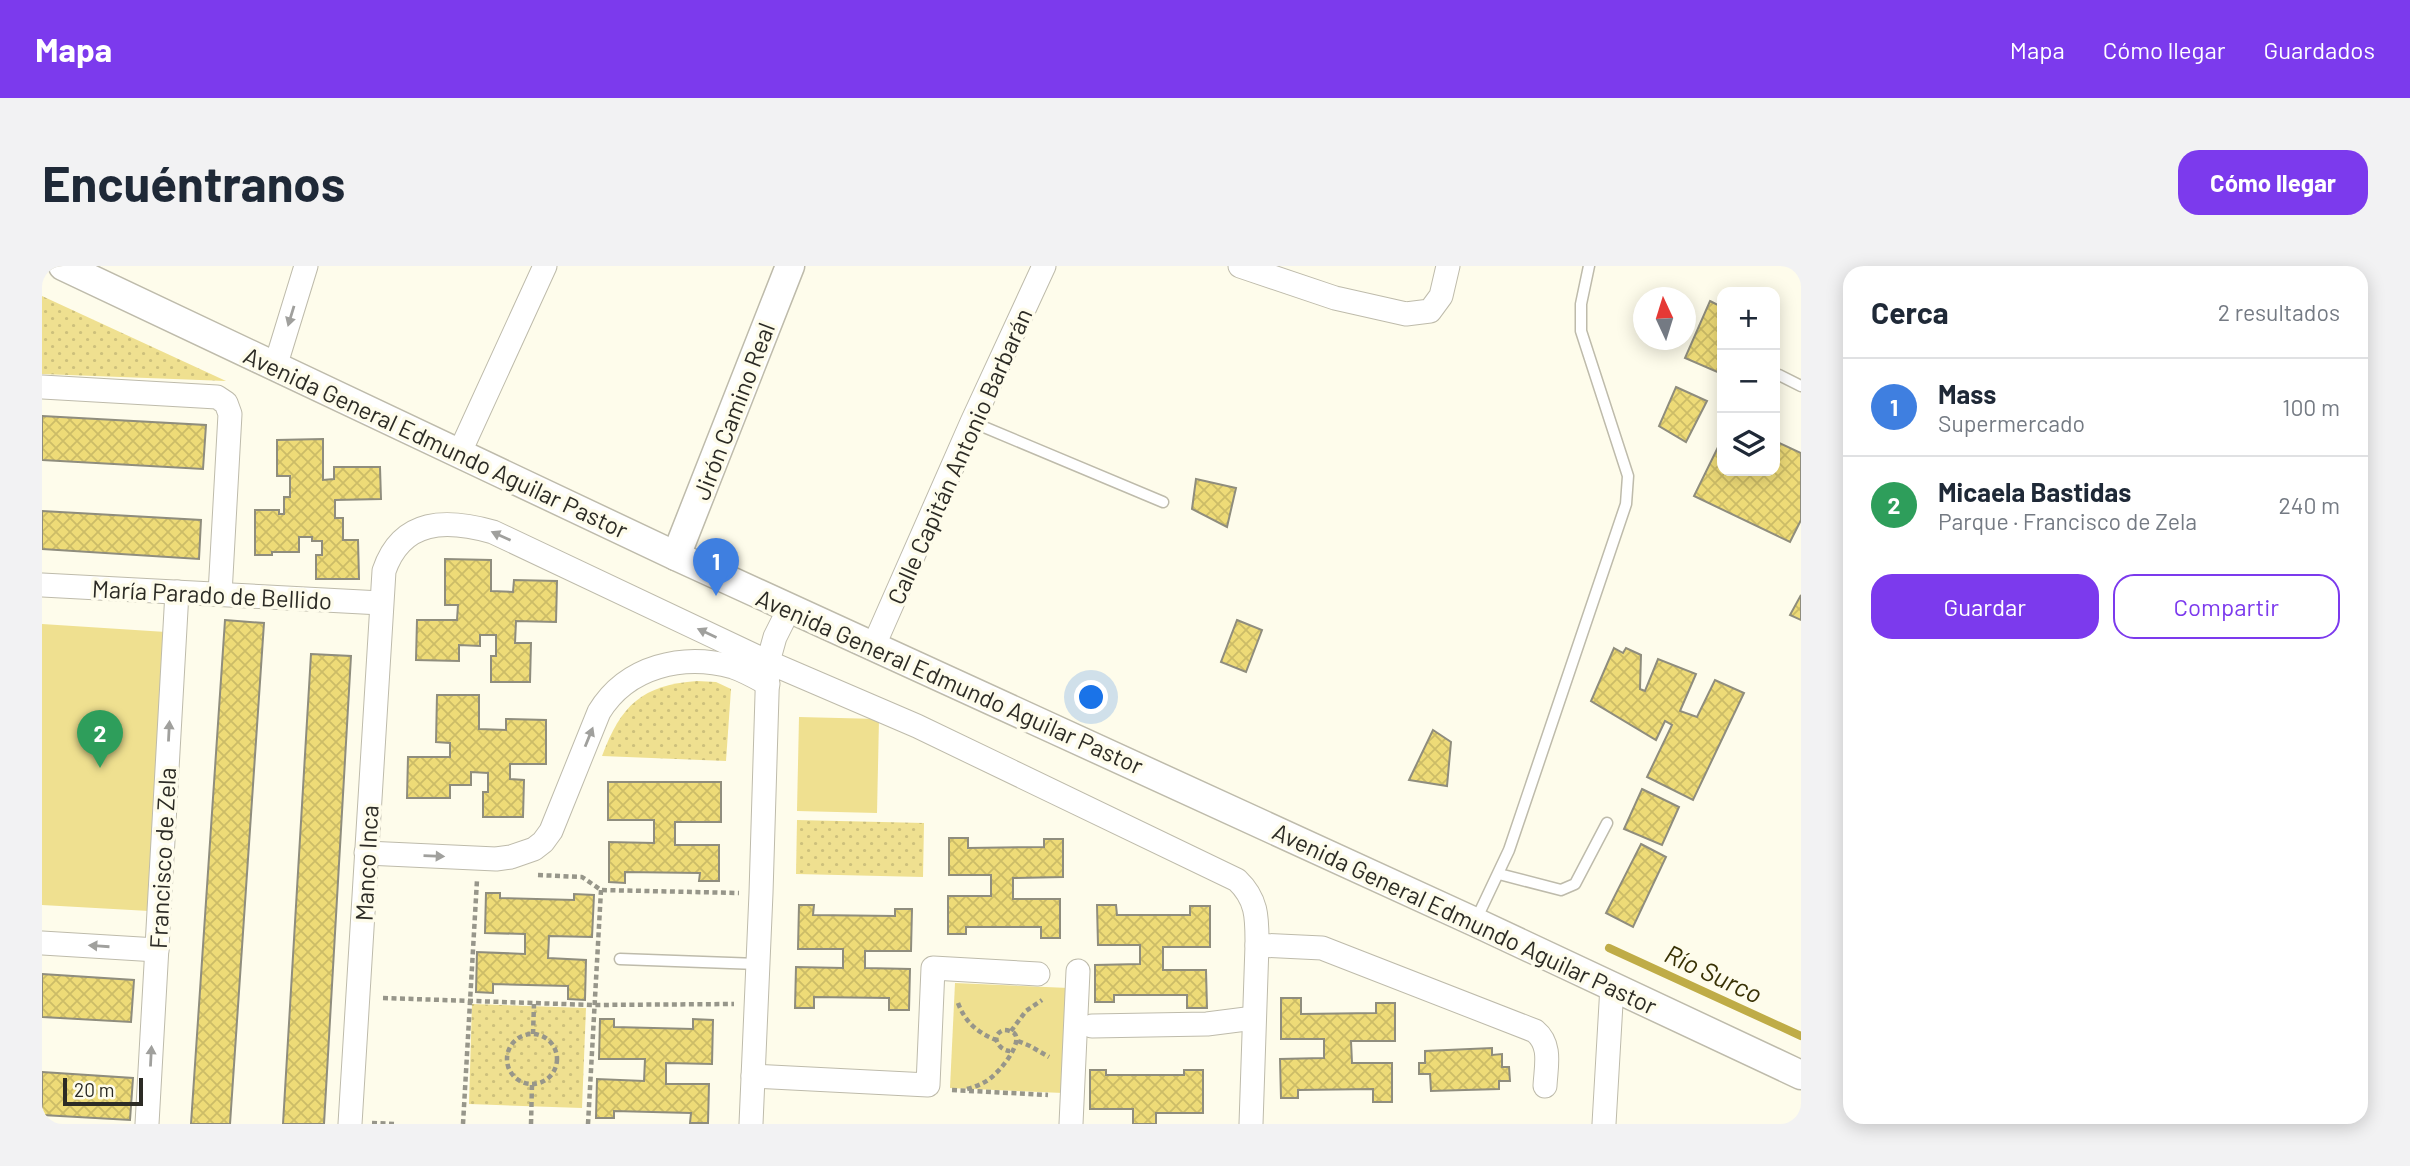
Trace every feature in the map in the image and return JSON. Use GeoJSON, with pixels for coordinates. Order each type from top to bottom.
{"type":"FeatureCollection","features":[{"type":"Feature","properties":{"kind":"street","name":"Avenida General Edmundo Aguilar Pastor"},"geometry":{"type":"LineString","coordinates":[[63,266],[676,556],[1475,922],[1801,1075]]}},
{"type":"Feature","properties":{"kind":"street"},"geometry":{"type":"LineString","coordinates":[[275,367],[306,266]]}},
{"type":"Feature","properties":{"kind":"street"},"geometry":{"type":"LineString","coordinates":[[459,454],[545,266]]}},
{"type":"Feature","properties":{"kind":"street","name":"Calle Capitán Antonio Barbarán"},"geometry":{"type":"LineString","coordinates":[[874,645],[1044,266]]}},
{"type":"Feature","properties":{"kind":"street"},"geometry":{"type":"LineString","coordinates":[[1256,268],[1335,298],[1406,314],[1430,312],[1441,296],[1448,266]]}},
{"type":"Feature","properties":{"kind":"street","name":"Jirón Camino Real"},"geometry":{"type":"LineString","coordinates":[[676,556],[786,268]]}},
{"type":"Feature","properties":{"kind":"street"},"geometry":{"type":"LineString","coordinates":[[42,387],[217,397],[226,403],[230,414],[220,594]]}},
{"type":"Feature","properties":{"kind":"street","name":"Manco Inca"},"geometry":{"type":"LineString","coordinates":[[350,1124],[381,603],[384,571],[396,544],[421,528],[436,525],[493,532],[768,673]]}},
{"type":"Feature","properties":{"kind":"street","name":"María Parado de Bellido"},"geometry":{"type":"LineString","coordinates":[[42,585],[381,603]]}},
{"type":"Feature","properties":{"kind":"street","name":"Francisco de Zela"},"geometry":{"type":"LineString","coordinates":[[147,1124],[177,592]]}},
{"type":"Feature","properties":{"kind":"street"},"geometry":{"type":"LineString","coordinates":[[751,1124],[768,673],[775,638],[789,608]]}},
{"type":"Feature","properties":{"kind":"street"},"geometry":{"type":"LineString","coordinates":[[366,853],[478,858],[511,857],[534,849],[551,831],[607,698],[636,675],[668,664],[704,662],[768,673],[917,726],[1237,880],[1252,898],[1257,913],[1251,1124]]}},
{"type":"Feature","properties":{"kind":"street"},"geometry":{"type":"LineString","coordinates":[[42,943],[157,950]]}},
{"type":"Feature","properties":{"kind":"street"},"geometry":{"type":"LineString","coordinates":[[1257,945],[1322,947],[1535,1031],[1543,1038],[1547,1051],[1545,1086]]}},
{"type":"Feature","properties":{"kind":"street"},"geometry":{"type":"LineString","coordinates":[[753,1076],[928,1085],[933,968],[1038,974]]}},
{"type":"Feature","properties":{"kind":"street"},"geometry":{"type":"LineString","coordinates":[[1071,1124],[1078,980]]}},
{"type":"Feature","properties":{"kind":"street"},"geometry":{"type":"LineString","coordinates":[[1604,1124],[1612,986]]}},
{"type":"Feature","properties":{"kind":"street"},"geometry":{"type":"LineString","coordinates":[[1092,1026],[1207,1024],[1254,1018]]}},
{"type":"Feature","properties":{"kind":"lane"},"geometry":{"type":"LineString","coordinates":[[1475,922],[1509,850],[1626,504],[1628,476],[1581,331],[1581,304],[1588,266]]}},
{"type":"Feature","properties":{"kind":"lane"},"geometry":{"type":"LineString","coordinates":[[1780,376],[1801,386]]}},
{"type":"Feature","properties":{"kind":"lane"},"geometry":{"type":"LineString","coordinates":[[972,422],[1163,502]]}},
{"type":"Feature","properties":{"kind":"lane"},"geometry":{"type":"LineString","coordinates":[[1499,874],[1561,890],[1575,884],[1607,823]]}},
{"type":"Feature","properties":{"kind":"lane"},"geometry":{"type":"LineString","coordinates":[[620,959],[758,964]]}},
{"type":"Feature","properties":{"kind":"path"},"geometry":{"type":"LineString","coordinates":[[463,1124],[478,858]]}},
{"type":"Feature","properties":{"kind":"path"},"geometry":{"type":"LineString","coordinates":[[530,875],[582,877],[601,890],[761,893]]}},
{"type":"Feature","properties":{"kind":"path"},"geometry":{"type":"LineString","coordinates":[[588,1124],[601,890]]}},
{"type":"Feature","properties":{"kind":"path"},"geometry":{"type":"LineString","coordinates":[[933,968],[954,984],[960,1011],[968,1022],[996,1040]]}},
{"type":"Feature","properties":{"kind":"path"},"geometry":{"type":"LineString","coordinates":[[1011,1031],[1026,1011],[1036,1003],[1078,980]]}},
{"type":"Feature","properties":{"kind":"path"},"geometry":{"type":"LineString","coordinates":[[953,1010],[954,984]]}},
{"type":"Feature","properties":{"kind":"path"},"geometry":{"type":"LineString","coordinates":[[358,997],[593,1005],[756,1003]]}},
{"type":"Feature","properties":{"kind":"path"},"geometry":{"type":"LineString","coordinates":[[533,1034],[534,1003]]}},
{"type":"Feature","properties":{"kind":"path"},"geometry":{"type":"LineString","coordinates":[[1010,1051],[1003,1051],[998,1047],[996,1040],[1004,1030],[1011,1031],[1018,1041],[998,1072],[988,1080],[963,1090],[950,1090],[1073,1097]]}},
{"type":"Feature","properties":{"kind":"path"},"geometry":{"type":"LineString","coordinates":[[533,1034],[543,1036],[551,1042],[558,1059],[556,1069],[550,1077],[532,1084],[522,1082],[514,1076],[507,1058],[515,1041],[523,1035],[533,1034]]}},
{"type":"Feature","properties":{"kind":"path"},"geometry":{"type":"LineString","coordinates":[[1018,1041],[1051,1059]]}},
{"type":"Feature","properties":{"kind":"path"},"geometry":{"type":"LineString","coordinates":[[531,1124],[532,1084]]}},
{"type":"Feature","properties":{"kind":"shaded area"},"geometry":{"type":"Polygon","coordinates":[[[42,296],[226,381],[42,374],[42,296]]]}},
{"type":"Feature","properties":{"kind":"shaded area"},"geometry":{"type":"Polygon","coordinates":[[[42,624],[166,632],[149,911],[42,905],[42,624]]]}},
{"type":"Feature","properties":{"kind":"shaded area"},"geometry":{"type":"Polygon","coordinates":[[[697,681],[716,682],[731,689],[726,761],[602,756],[617,723],[636,701],[662,687],[697,681]]]}},
{"type":"Feature","properties":{"kind":"shaded area"},"geometry":{"type":"Polygon","coordinates":[[[799,717],[879,719],[877,813],[797,811],[799,717]]]}},
{"type":"Feature","properties":{"kind":"shaded area"},"geometry":{"type":"Polygon","coordinates":[[[797,820],[924,823],[923,877],[796,874],[797,820]]]}},
{"type":"Feature","properties":{"kind":"shaded area"},"geometry":{"type":"Polygon","coordinates":[[[955,983],[1069,988],[1063,1093],[950,1088],[955,983]]]}},
{"type":"Feature","properties":{"kind":"shaded area"},"geometry":{"type":"Polygon","coordinates":[[[472,1004],[586,1008],[582,1108],[469,1104],[472,1004]]]}},
{"type":"Feature","properties":{"kind":"building"},"geometry":{"type":"Polygon","coordinates":[[[1710,301],[1717,304],[1717,372],[1685,358],[1689,350],[1696,350],[1696,333],[1710,301]]]}},
{"type":"Feature","properties":{"kind":"building"},"geometry":{"type":"Polygon","coordinates":[[[1676,387],[1707,401],[1686,442],[1659,426],[1676,387]]]}},
{"type":"Feature","properties":{"kind":"building"},"geometry":{"type":"Polygon","coordinates":[[[42,416],[206,425],[203,469],[42,460],[42,416]]]}},
{"type":"Feature","properties":{"kind":"building"},"geometry":{"type":"Polygon","coordinates":[[[323,439],[323,480],[334,479],[334,467],[380,467],[381,499],[335,500],[335,518],[343,518],[343,540],[358,540],[359,579],[316,579],[316,555],[322,555],[322,541],[312,541],[312,537],[299,537],[299,552],[255,555],[255,510],[279,510],[279,514],[284,514],[284,497],[290,497],[290,476],[277,476],[277,440],[323,439]]]}},
{"type":"Feature","properties":{"kind":"building"},"geometry":{"type":"Polygon","coordinates":[[[1780,443],[1801,453],[1801,520],[1790,542],[1694,496],[1717,449],[1717,476],[1780,476],[1780,443]]]}},
{"type":"Feature","properties":{"kind":"building"},"geometry":{"type":"Polygon","coordinates":[[[1196,479],[1236,488],[1227,527],[1192,509],[1196,479]]]}},
{"type":"Feature","properties":{"kind":"building"},"geometry":{"type":"Polygon","coordinates":[[[42,511],[201,520],[199,559],[42,549],[42,511]]]}},
{"type":"Feature","properties":{"kind":"building"},"geometry":{"type":"Polygon","coordinates":[[[445,559],[491,560],[491,591],[513,592],[514,580],[557,581],[556,622],[516,621],[515,643],[531,643],[530,682],[491,682],[491,656],[496,656],[496,635],[480,635],[480,646],[459,645],[459,661],[416,660],[417,620],[457,620],[458,605],[445,605],[445,559]]]}},
{"type":"Feature","properties":{"kind":"building"},"geometry":{"type":"Polygon","coordinates":[[[1801,595],[1801,620],[1790,615],[1801,595]]]}},
{"type":"Feature","properties":{"kind":"building"},"geometry":{"type":"Polygon","coordinates":[[[225,620],[264,623],[230,1124],[191,1124],[225,620]]]}},
{"type":"Feature","properties":{"kind":"building"},"geometry":{"type":"Polygon","coordinates":[[[1237,620],[1262,630],[1246,672],[1221,662],[1237,620]]]}},
{"type":"Feature","properties":{"kind":"building"},"geometry":{"type":"Polygon","coordinates":[[[1614,648],[1623,653],[1626,648],[1641,655],[1640,689],[1645,691],[1658,659],[1696,674],[1680,711],[1697,717],[1715,680],[1744,693],[1693,800],[1647,777],[1672,725],[1665,721],[1656,740],[1591,701],[1614,648]]]}},
{"type":"Feature","properties":{"kind":"building"},"geometry":{"type":"Polygon","coordinates":[[[311,654],[351,656],[324,1124],[283,1124],[311,654]]]}},
{"type":"Feature","properties":{"kind":"building"},"geometry":{"type":"Polygon","coordinates":[[[437,695],[479,695],[479,729],[506,730],[506,719],[546,720],[546,764],[510,764],[510,779],[524,780],[523,817],[483,817],[483,792],[488,792],[488,773],[471,772],[471,785],[450,785],[450,798],[407,798],[408,757],[450,757],[450,743],[436,742],[437,695]]]}},
{"type":"Feature","properties":{"kind":"building"},"geometry":{"type":"Polygon","coordinates":[[[1433,730],[1451,742],[1447,786],[1409,780],[1433,730]]]}},
{"type":"Feature","properties":{"kind":"building"},"geometry":{"type":"Polygon","coordinates":[[[608,782],[721,782],[721,822],[675,822],[675,845],[719,845],[719,881],[699,881],[700,873],[625,872],[625,883],[609,882],[609,842],[654,843],[654,820],[608,820],[608,782]]]}},
{"type":"Feature","properties":{"kind":"building"},"geometry":{"type":"Polygon","coordinates":[[[1642,789],[1679,807],[1662,845],[1624,829],[1642,789]]]}},
{"type":"Feature","properties":{"kind":"building"},"geometry":{"type":"Polygon","coordinates":[[[949,838],[968,838],[968,848],[1044,847],[1044,839],[1063,839],[1063,877],[1013,878],[1013,899],[1060,899],[1060,938],[1041,938],[1041,927],[966,927],[966,934],[948,934],[948,896],[991,896],[991,875],[949,875],[949,838]]]}},
{"type":"Feature","properties":{"kind":"building"},"geometry":{"type":"Polygon","coordinates":[[[1641,844],[1666,857],[1633,927],[1606,913],[1641,844]]]}},
{"type":"Feature","properties":{"kind":"building"},"geometry":{"type":"Polygon","coordinates":[[[486,893],[500,893],[500,898],[574,900],[574,894],[594,895],[592,937],[549,936],[548,958],[586,960],[585,1000],[568,999],[568,986],[493,984],[493,993],[476,992],[477,952],[525,954],[525,934],[485,933],[486,893]]]}},
{"type":"Feature","properties":{"kind":"building"},"geometry":{"type":"Polygon","coordinates":[[[799,905],[814,905],[813,915],[895,916],[895,909],[912,909],[911,951],[865,951],[865,968],[910,969],[909,1010],[889,1010],[889,998],[814,997],[814,1008],[795,1008],[796,967],[843,968],[843,949],[798,949],[799,905]]]}},
{"type":"Feature","properties":{"kind":"building"},"geometry":{"type":"Polygon","coordinates":[[[1097,905],[1116,905],[1117,915],[1190,915],[1190,906],[1210,906],[1210,947],[1163,947],[1163,970],[1206,970],[1207,1008],[1187,1008],[1187,995],[1114,995],[1114,1002],[1095,1002],[1095,965],[1140,964],[1140,945],[1098,945],[1097,905]]]}},
{"type":"Feature","properties":{"kind":"building"},"geometry":{"type":"Polygon","coordinates":[[[42,974],[134,980],[131,1022],[42,1017],[42,974]]]}},
{"type":"Feature","properties":{"kind":"building"},"geometry":{"type":"Polygon","coordinates":[[[1281,998],[1301,998],[1301,1014],[1376,1013],[1376,1003],[1395,1003],[1395,1041],[1351,1041],[1352,1063],[1392,1063],[1392,1102],[1373,1102],[1373,1089],[1298,1090],[1298,1098],[1281,1098],[1280,1059],[1324,1058],[1324,1039],[1281,1039],[1281,998]]]}},
{"type":"Feature","properties":{"kind":"building"},"geometry":{"type":"Polygon","coordinates":[[[600,1019],[614,1019],[614,1027],[693,1029],[693,1019],[713,1020],[712,1064],[666,1063],[666,1084],[709,1084],[708,1123],[690,1123],[691,1113],[614,1111],[614,1118],[596,1118],[597,1079],[644,1081],[645,1059],[599,1059],[600,1019]]]}},
{"type":"Feature","properties":{"kind":"building"},"geometry":{"type":"Polygon","coordinates":[[[1492,1048],[1492,1055],[1502,1054],[1502,1067],[1509,1067],[1510,1081],[1499,1081],[1499,1089],[1431,1091],[1430,1074],[1419,1074],[1419,1063],[1425,1063],[1425,1051],[1492,1048]]]}},
{"type":"Feature","properties":{"kind":"building"},"geometry":{"type":"Polygon","coordinates":[[[1090,1070],[1106,1070],[1106,1075],[1184,1075],[1184,1070],[1203,1070],[1203,1113],[1156,1113],[1156,1124],[1133,1124],[1133,1109],[1090,1109],[1090,1070]]]}},
{"type":"Feature","properties":{"kind":"building"},"geometry":{"type":"Polygon","coordinates":[[[42,1072],[133,1078],[130,1120],[42,1115],[42,1072]]]}},
{"type":"Feature","properties":{"kind":"waterway","name":"Río Surco"},"geometry":{"type":"LineString","coordinates":[[1609,948],[1801,1036]]}},
{"type":"Feature","properties":{"kind":"place","name":"Mass"},"geometry":{"type":"Point","coordinates":[716,596]}},
{"type":"Feature","properties":{"kind":"place","name":"Micaela Bastidas"},"geometry":{"type":"Point","coordinates":[100,768]}}]}
